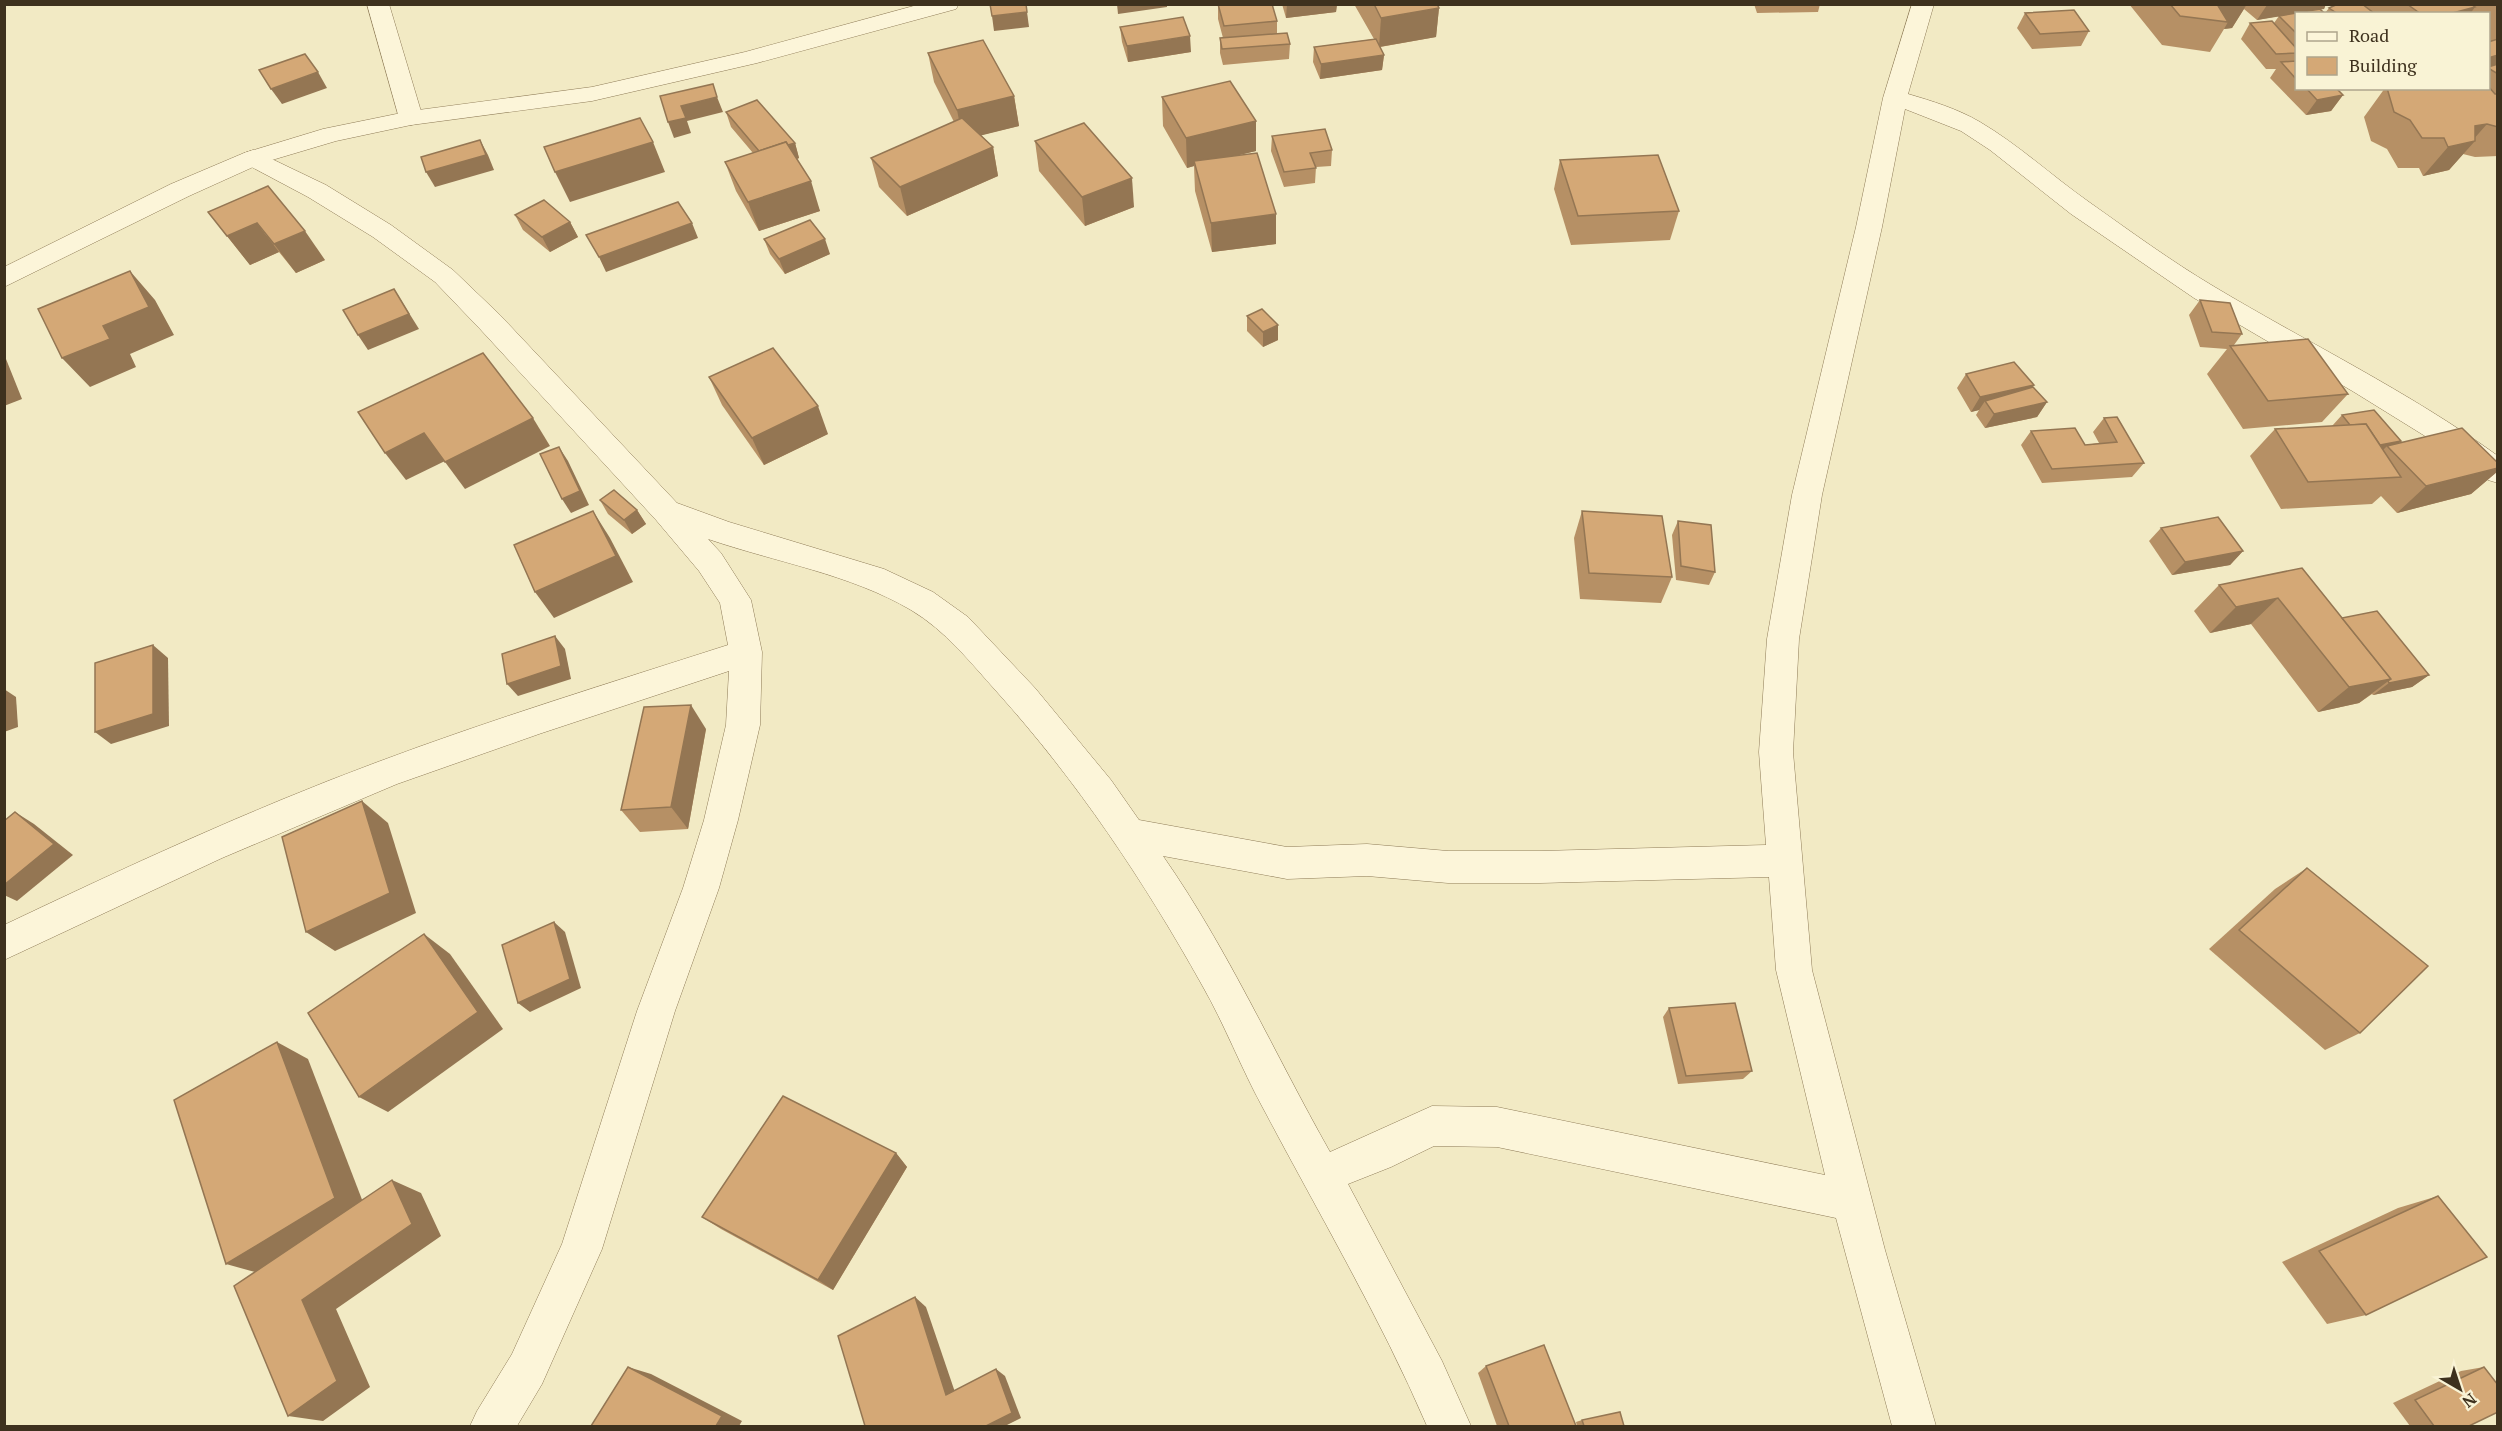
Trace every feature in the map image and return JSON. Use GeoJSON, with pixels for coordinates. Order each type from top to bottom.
{"type":"FeatureCollection","features":[{"type":"Feature","properties":{"kind":"street"},"geometry":{"type":"LineString","coordinates":[[378,4],[411,118]]}},
{"type":"Feature","properties":{"kind":"street"},"geometry":{"type":"LineString","coordinates":[[4,278],[180,190],[253,158],[332,134],[411,118],[592,94],[749,58],[948,4]]}},
{"type":"Feature","properties":{"kind":"street"},"geometry":{"type":"LineString","coordinates":[[1914,1426],[1851,1201],[1794,970],[1776,752],[1783,639],[1807,495],[1869,227],[1895,98],[1923,4]]}},
{"type":"Feature","properties":{"kind":"street"},"geometry":{"type":"LineString","coordinates":[[1895,98],[1925,107],[1969,126],[1999,145],[2080,208],[2184,279],[2456,441],[2498,472]]}},
{"type":"Feature","properties":{"kind":"street"},"geometry":{"type":"LineString","coordinates":[[253,158],[317,191],[382,231],[444,276],[554,388],[710,562],[735,600],[746,652],[743,725],[721,820],[701,888],[656,1011],[581,1250],[527,1369],[492,1426]]}},
{"type":"Feature","properties":{"kind":"street"},"geometry":{"type":"LineString","coordinates":[[667,512],[722,532],[864,574],[922,602],[957,626],[1023,698],[1099,791],[1164,886],[1217,975],[1275,1092],[1322,1175],[1427,1376],[1449,1426]]}},
{"type":"Feature","properties":{"kind":"street"},"geometry":{"type":"LineString","coordinates":[[4,943],[239,833],[336,793],[591,702],[746,652]]}},
{"type":"Feature","properties":{"kind":"street"},"geometry":{"type":"LineString","coordinates":[[1128,834],[1287,863],[1367,860],[1448,867],[1540,867],[1784,861]]}},
{"type":"Feature","properties":{"kind":"street"},"geometry":{"type":"LineString","coordinates":[[1322,1175],[1377,1153],[1432,1126],[1497,1127],[1851,1201]]}},
{"type":"Feature","properties":{"kind":"building"},"geometry":{"type":"Polygon","coordinates":[[[990,4],[1026,4],[1027,12],[992,16],[990,4]]]}},
{"type":"Feature","properties":{"kind":"building"},"geometry":{"type":"Polygon","coordinates":[[[1218,4],[1272,4],[1277,21],[1224,26],[1218,4]]]}},
{"type":"Feature","properties":{"kind":"building"},"geometry":{"type":"Polygon","coordinates":[[[1374,4],[1437,4],[1439,8],[1381,18],[1374,4]]]}},
{"type":"Feature","properties":{"kind":"building"},"geometry":{"type":"Polygon","coordinates":[[[2170,4],[2217,4],[2228,22],[2180,16],[2170,4]]]}},
{"type":"Feature","properties":{"kind":"building"},"geometry":{"type":"Polygon","coordinates":[[[2338,4],[2362,4],[2372,12],[2335,12],[2329,8],[2338,4]]]}},
{"type":"Feature","properties":{"kind":"building"},"geometry":{"type":"Polygon","coordinates":[[[2407,4],[2471,4],[2475,7],[2456,12],[2418,12],[2407,4]]]}},
{"type":"Feature","properties":{"kind":"building"},"geometry":{"type":"Polygon","coordinates":[[[2320,9],[2323,12],[2302,12],[2320,9]]]}},
{"type":"Feature","properties":{"kind":"building"},"geometry":{"type":"Polygon","coordinates":[[[2074,10],[2089,31],[2040,34],[2025,13],[2074,10]]]}},
{"type":"Feature","properties":{"kind":"building"},"geometry":{"type":"Polygon","coordinates":[[[2295,13],[2295,32],[2279,16],[2295,13]]]}},
{"type":"Feature","properties":{"kind":"building"},"geometry":{"type":"Polygon","coordinates":[[[1183,17],[1190,36],[1127,46],[1120,27],[1183,17]]]}},
{"type":"Feature","properties":{"kind":"building"},"geometry":{"type":"Polygon","coordinates":[[[2272,21],[2295,47],[2295,53],[2276,54],[2250,23],[2272,21]]]}},
{"type":"Feature","properties":{"kind":"building"},"geometry":{"type":"Polygon","coordinates":[[[1287,33],[1290,44],[1222,49],[1220,38],[1287,33]]]}},
{"type":"Feature","properties":{"kind":"building"},"geometry":{"type":"Polygon","coordinates":[[[1376,39],[1384,55],[1321,64],[1314,47],[1376,39]]]}},
{"type":"Feature","properties":{"kind":"building"},"geometry":{"type":"Polygon","coordinates":[[[2498,39],[2498,55],[2490,57],[2490,41],[2498,39]]]}},
{"type":"Feature","properties":{"kind":"building"},"geometry":{"type":"Polygon","coordinates":[[[983,40],[1014,96],[957,110],[928,53],[983,40]]]}},
{"type":"Feature","properties":{"kind":"building"},"geometry":{"type":"Polygon","coordinates":[[[305,54],[318,72],[271,89],[259,70],[305,54]]]}},
{"type":"Feature","properties":{"kind":"building"},"geometry":{"type":"Polygon","coordinates":[[[2295,61],[2295,78],[2281,62],[2295,61]]]}},
{"type":"Feature","properties":{"kind":"building"},"geometry":{"type":"Polygon","coordinates":[[[2498,64],[2498,74],[2490,69],[2490,66],[2498,64]]]}},
{"type":"Feature","properties":{"kind":"building"},"geometry":{"type":"Polygon","coordinates":[[[1230,81],[1256,121],[1186,138],[1162,97],[1230,81]]]}},
{"type":"Feature","properties":{"kind":"building"},"geometry":{"type":"Polygon","coordinates":[[[713,84],[717,97],[681,106],[686,118],[668,122],[660,96],[713,84]]]}},
{"type":"Feature","properties":{"kind":"building"},"geometry":{"type":"Polygon","coordinates":[[[2490,88],[2498,94],[2498,127],[2487,124],[2475,126],[2475,141],[2448,147],[2444,138],[2422,138],[2410,120],[2394,112],[2388,90],[2490,88]]]}},
{"type":"Feature","properties":{"kind":"building"},"geometry":{"type":"Polygon","coordinates":[[[2308,90],[2338,90],[2343,95],[2317,100],[2308,90]]]}},
{"type":"Feature","properties":{"kind":"building"},"geometry":{"type":"Polygon","coordinates":[[[757,100],[795,143],[788,145],[786,142],[759,151],[726,112],[757,100]]]}},
{"type":"Feature","properties":{"kind":"building"},"geometry":{"type":"Polygon","coordinates":[[[640,118],[653,142],[555,172],[544,147],[640,118]]]}},
{"type":"Feature","properties":{"kind":"building"},"geometry":{"type":"Polygon","coordinates":[[[962,118],[993,147],[900,187],[871,158],[962,118]]]}},
{"type":"Feature","properties":{"kind":"building"},"geometry":{"type":"Polygon","coordinates":[[[1084,123],[1132,178],[1082,197],[1035,141],[1084,123]]]}},
{"type":"Feature","properties":{"kind":"building"},"geometry":{"type":"Polygon","coordinates":[[[1325,129],[1332,150],[1310,153],[1316,168],[1284,172],[1272,136],[1325,129]]]}},
{"type":"Feature","properties":{"kind":"building"},"geometry":{"type":"Polygon","coordinates":[[[480,140],[486,155],[426,172],[421,157],[480,140]]]}},
{"type":"Feature","properties":{"kind":"building"},"geometry":{"type":"Polygon","coordinates":[[[786,142],[811,181],[748,202],[725,162],[786,142]]]}},
{"type":"Feature","properties":{"kind":"building"},"geometry":{"type":"Polygon","coordinates":[[[1257,153],[1276,214],[1211,223],[1194,161],[1257,153]]]}},
{"type":"Feature","properties":{"kind":"building"},"geometry":{"type":"Polygon","coordinates":[[[1658,155],[1679,211],[1578,216],[1560,160],[1658,155]]]}},
{"type":"Feature","properties":{"kind":"building"},"geometry":{"type":"Polygon","coordinates":[[[268,186],[305,231],[274,244],[257,223],[227,236],[208,212],[268,186]]]}},
{"type":"Feature","properties":{"kind":"building"},"geometry":{"type":"Polygon","coordinates":[[[544,200],[570,222],[542,237],[515,215],[544,200]]]}},
{"type":"Feature","properties":{"kind":"building"},"geometry":{"type":"Polygon","coordinates":[[[678,202],[692,223],[599,257],[586,235],[678,202]]]}},
{"type":"Feature","properties":{"kind":"building"},"geometry":{"type":"Polygon","coordinates":[[[810,220],[825,239],[779,259],[764,239],[810,220]]]}},
{"type":"Feature","properties":{"kind":"building"},"geometry":{"type":"Polygon","coordinates":[[[130,271],[149,307],[103,326],[110,339],[62,358],[38,309],[130,271]]]}},
{"type":"Feature","properties":{"kind":"building"},"geometry":{"type":"Polygon","coordinates":[[[394,289],[409,314],[358,335],[343,310],[394,289]]]}},
{"type":"Feature","properties":{"kind":"building"},"geometry":{"type":"Polygon","coordinates":[[[2200,300],[2230,303],[2242,334],[2212,332],[2200,300]]]}},
{"type":"Feature","properties":{"kind":"building"},"geometry":{"type":"Polygon","coordinates":[[[1262,309],[1278,325],[1263,332],[1247,316],[1262,309]]]}},
{"type":"Feature","properties":{"kind":"building"},"geometry":{"type":"Polygon","coordinates":[[[2308,339],[2348,394],[2268,401],[2230,346],[2308,339]]]}},
{"type":"Feature","properties":{"kind":"building"},"geometry":{"type":"Polygon","coordinates":[[[773,348],[818,406],[752,438],[709,377],[773,348]]]}},
{"type":"Feature","properties":{"kind":"building"},"geometry":{"type":"Polygon","coordinates":[[[483,353],[533,418],[445,462],[424,433],[385,453],[358,412],[483,353]]]}},
{"type":"Feature","properties":{"kind":"building"},"geometry":{"type":"Polygon","coordinates":[[[2014,362],[2034,385],[1980,397],[1966,374],[2014,362]]]}},
{"type":"Feature","properties":{"kind":"building"},"geometry":{"type":"Polygon","coordinates":[[[2033,387],[2047,402],[1994,414],[1985,401],[2033,387]]]}},
{"type":"Feature","properties":{"kind":"building"},"geometry":{"type":"Polygon","coordinates":[[[2374,410],[2401,441],[2380,445],[2366,424],[2350,425],[2342,415],[2374,410]]]}},
{"type":"Feature","properties":{"kind":"building"},"geometry":{"type":"Polygon","coordinates":[[[2117,417],[2144,463],[2052,469],[2031,431],[2075,428],[2085,445],[2117,442],[2104,418],[2117,417]]]}},
{"type":"Feature","properties":{"kind":"building"},"geometry":{"type":"Polygon","coordinates":[[[2366,424],[2401,477],[2308,482],[2275,429],[2366,424]]]}},
{"type":"Feature","properties":{"kind":"building"},"geometry":{"type":"Polygon","coordinates":[[[2462,428],[2498,463],[2498,468],[2426,486],[2387,446],[2462,428]]]}},
{"type":"Feature","properties":{"kind":"building"},"geometry":{"type":"Polygon","coordinates":[[[559,447],[580,491],[562,499],[540,454],[559,447]]]}},
{"type":"Feature","properties":{"kind":"building"},"geometry":{"type":"Polygon","coordinates":[[[614,490],[637,510],[624,520],[600,500],[614,490]]]}},
{"type":"Feature","properties":{"kind":"building"},"geometry":{"type":"Polygon","coordinates":[[[593,511],[616,556],[535,592],[514,545],[593,511]]]}},
{"type":"Feature","properties":{"kind":"building"},"geometry":{"type":"Polygon","coordinates":[[[1582,511],[1662,516],[1672,577],[1589,573],[1582,511]]]}},
{"type":"Feature","properties":{"kind":"building"},"geometry":{"type":"Polygon","coordinates":[[[2218,517],[2243,551],[2185,562],[2161,528],[2218,517]]]}},
{"type":"Feature","properties":{"kind":"building"},"geometry":{"type":"Polygon","coordinates":[[[1678,521],[1711,525],[1715,572],[1681,566],[1678,521]]]}},
{"type":"Feature","properties":{"kind":"building"},"geometry":{"type":"Polygon","coordinates":[[[2302,568],[2391,679],[2349,687],[2278,598],[2236,607],[2219,585],[2302,568]]]}},
{"type":"Feature","properties":{"kind":"building"},"geometry":{"type":"Polygon","coordinates":[[[2377,611],[2429,675],[2389,683],[2391,679],[2342,618],[2377,611]]]}},
{"type":"Feature","properties":{"kind":"building"},"geometry":{"type":"Polygon","coordinates":[[[555,636],[561,666],[507,684],[502,654],[555,636]]]}},
{"type":"Feature","properties":{"kind":"building"},"geometry":{"type":"Polygon","coordinates":[[[153,645],[153,714],[95,732],[95,663],[153,645]]]}},
{"type":"Feature","properties":{"kind":"building"},"geometry":{"type":"Polygon","coordinates":[[[691,705],[671,807],[621,810],[644,707],[691,705]]]}},
{"type":"Feature","properties":{"kind":"building"},"geometry":{"type":"Polygon","coordinates":[[[362,801],[390,893],[306,932],[282,837],[362,801]]]}},
{"type":"Feature","properties":{"kind":"building"},"geometry":{"type":"Polygon","coordinates":[[[15,812],[54,844],[4,885],[4,821],[15,812]]]}},
{"type":"Feature","properties":{"kind":"building"},"geometry":{"type":"Polygon","coordinates":[[[2307,868],[2428,966],[2360,1033],[2239,930],[2307,868]]]}},
{"type":"Feature","properties":{"kind":"building"},"geometry":{"type":"Polygon","coordinates":[[[554,922],[570,979],[518,1003],[502,945],[554,922]]]}},
{"type":"Feature","properties":{"kind":"building"},"geometry":{"type":"Polygon","coordinates":[[[424,934],[478,1012],[359,1097],[308,1013],[424,934]]]}},
{"type":"Feature","properties":{"kind":"building"},"geometry":{"type":"Polygon","coordinates":[[[1735,1003],[1752,1071],[1686,1076],[1669,1008],[1735,1003]]]}},
{"type":"Feature","properties":{"kind":"building"},"geometry":{"type":"Polygon","coordinates":[[[277,1042],[335,1198],[226,1264],[174,1100],[277,1042]]]}},
{"type":"Feature","properties":{"kind":"building"},"geometry":{"type":"Polygon","coordinates":[[[783,1096],[896,1153],[818,1280],[702,1217],[783,1096]]]}},
{"type":"Feature","properties":{"kind":"building"},"geometry":{"type":"Polygon","coordinates":[[[392,1180],[412,1224],[302,1300],[337,1381],[288,1416],[234,1286],[392,1180]]]}},
{"type":"Feature","properties":{"kind":"building"},"geometry":{"type":"Polygon","coordinates":[[[2438,1196],[2487,1257],[2366,1315],[2319,1251],[2438,1196]]]}},
{"type":"Feature","properties":{"kind":"building"},"geometry":{"type":"Polygon","coordinates":[[[915,1297],[946,1395],[996,1369],[1012,1413],[986,1426],[865,1426],[838,1336],[915,1297]]]}},
{"type":"Feature","properties":{"kind":"building"},"geometry":{"type":"Polygon","coordinates":[[[1544,1345],[1576,1426],[1509,1426],[1486,1366],[1544,1345]]]}},
{"type":"Feature","properties":{"kind":"building"},"geometry":{"type":"Polygon","coordinates":[[[628,1367],[722,1416],[716,1426],[591,1426],[628,1367]]]}},
{"type":"Feature","properties":{"kind":"building"},"geometry":{"type":"Polygon","coordinates":[[[2484,1367],[2498,1385],[2498,1412],[2469,1426],[2434,1426],[2415,1400],[2484,1367]]]}},
{"type":"Feature","properties":{"kind":"building"},"geometry":{"type":"Polygon","coordinates":[[[1620,1412],[1624,1426],[1584,1426],[1582,1420],[1620,1412]]]}}]}
